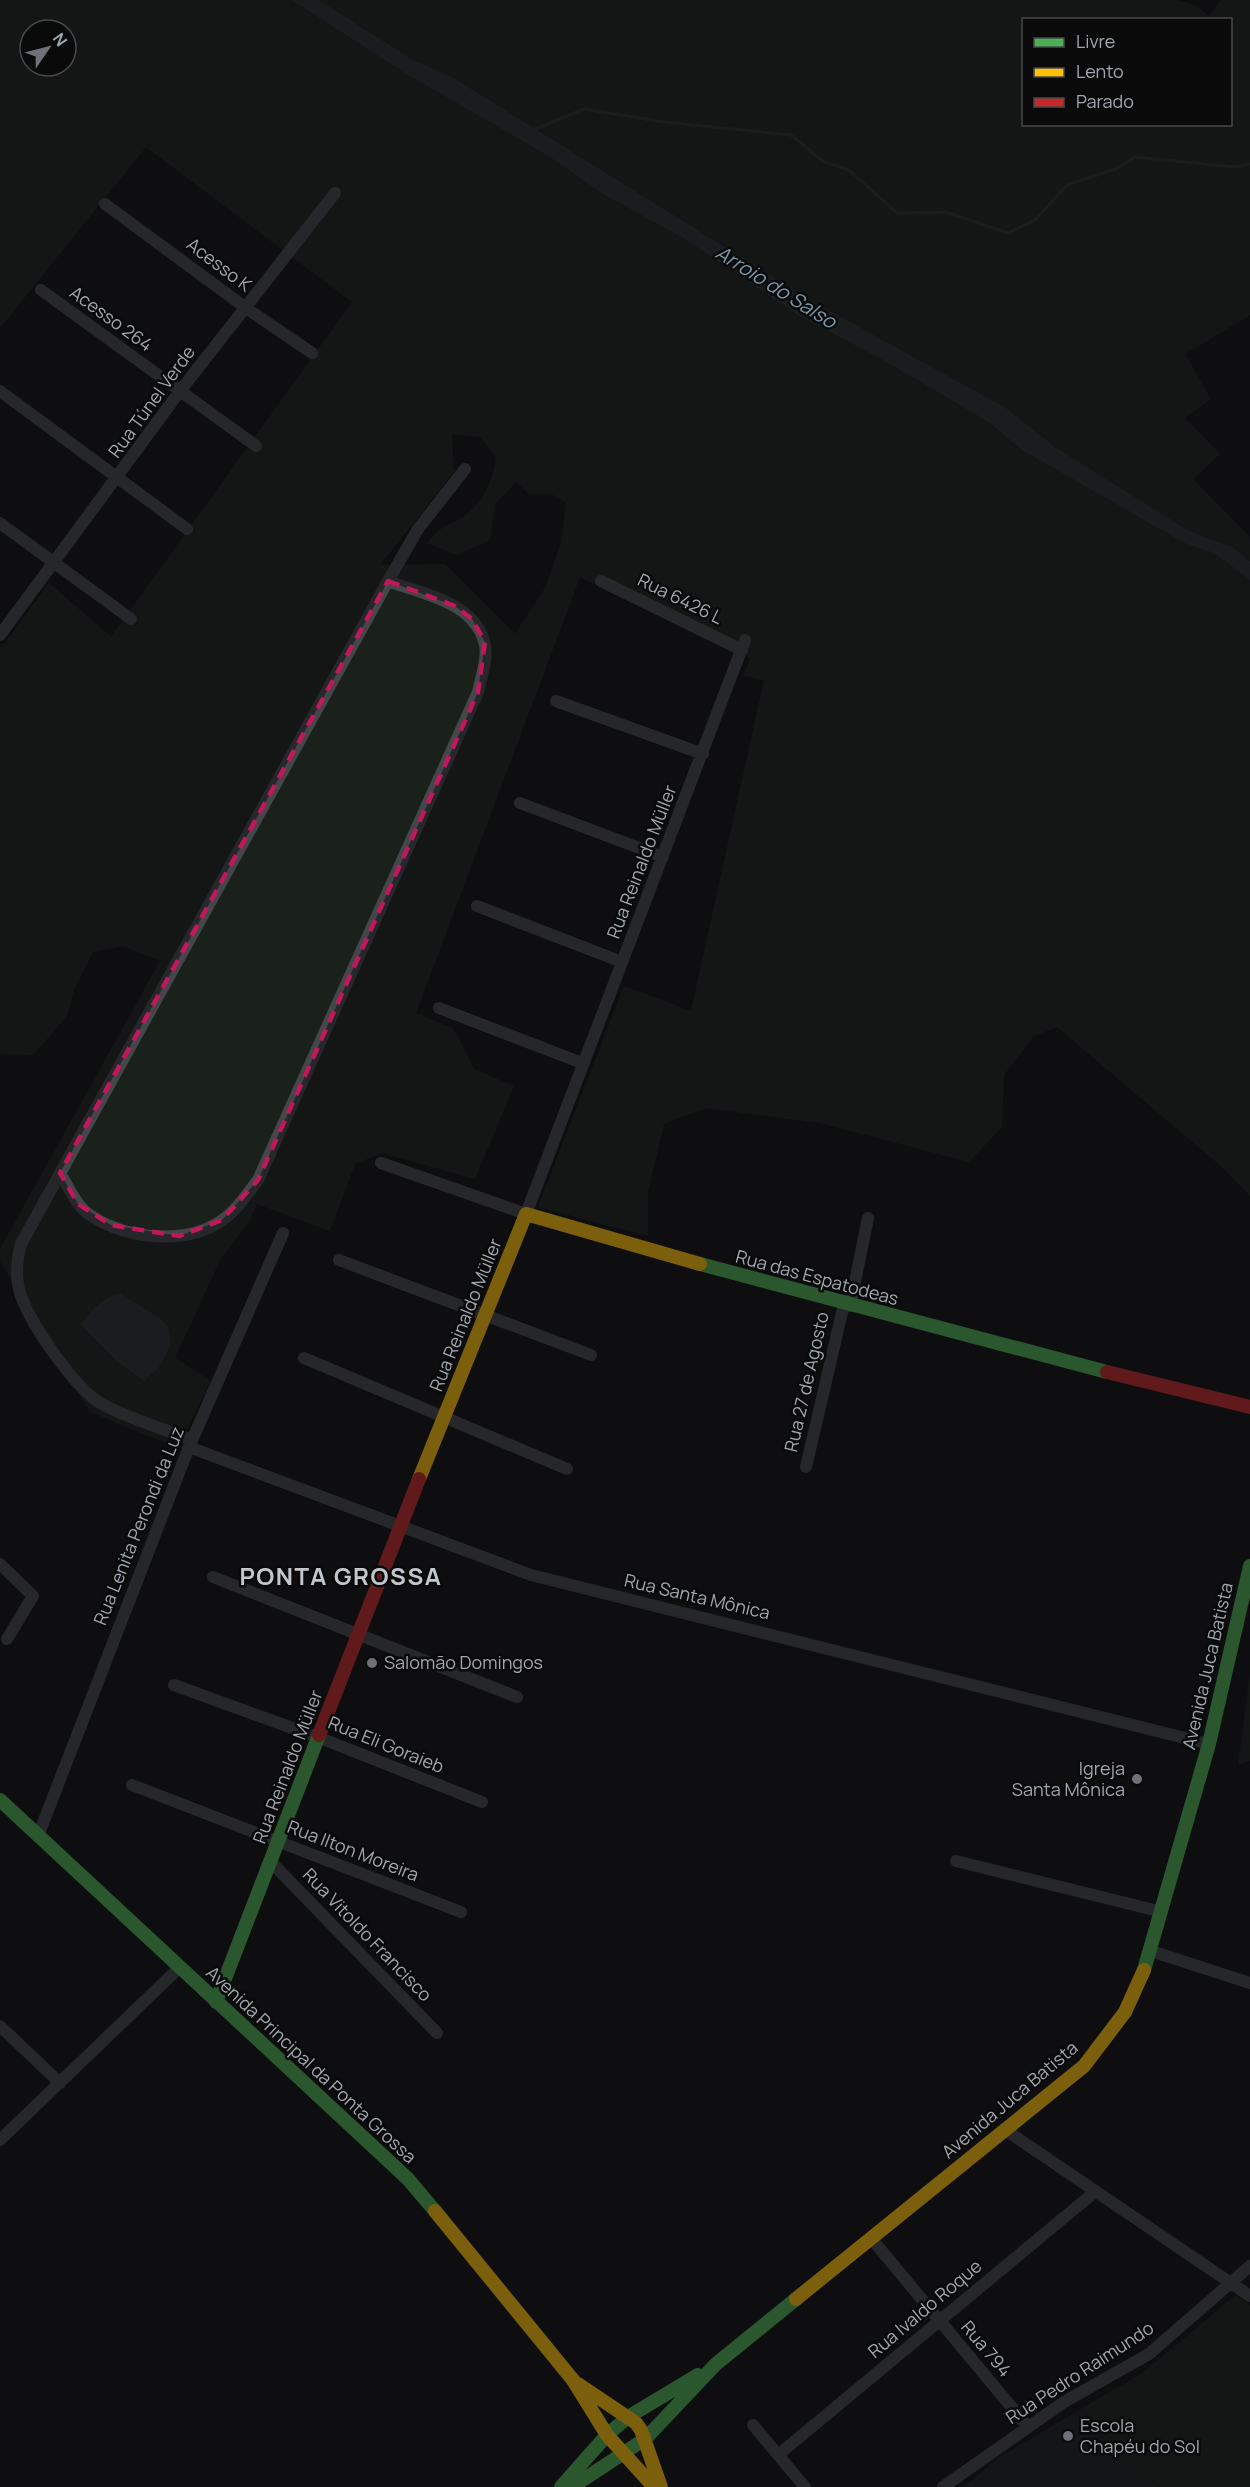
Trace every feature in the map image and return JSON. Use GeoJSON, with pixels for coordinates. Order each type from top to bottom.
{"type":"FeatureCollection","features":[{"type":"Feature","properties":{"kind":"main road","name":"Rua das Espatodeas"},"geometry":{"type":"LineString","coordinates":[[526,1214],[696,1265],[1250,1407]]}},
{"type":"Feature","properties":{"kind":"main road","name":"Rua Reinaldo Müller"},"geometry":{"type":"LineString","coordinates":[[216,2002],[320,1738],[400,1525],[526,1214]]}},
{"type":"Feature","properties":{"kind":"main road","name":"Avenida Juca Batista"},"geometry":{"type":"LineString","coordinates":[[573,2487],[645,2439],[716,2364],[1084,2066],[1125,2012],[1151,1951],[1162,1912],[1209,1744],[1250,1566]]}},
{"type":"Feature","properties":{"kind":"main road","name":"Avenida Principal da Ponta Grossa"},"geometry":{"type":"LineString","coordinates":[[0,1800],[408,2179],[573,2380],[607,2435],[654,2487]]}},
{"type":"Feature","properties":{"kind":"main road","name":"Avenida Juca Batista"},"geometry":{"type":"LineString","coordinates":[[561,2487],[607,2435],[628,2417],[716,2364]]}},
{"type":"Feature","properties":{"kind":"main road","name":"Avenida Principal da Ponta Grossa"},"geometry":{"type":"LineString","coordinates":[[573,2380],[628,2417],[641,2430],[661,2487]]}},
{"type":"Feature","properties":{"kind":"street","name":"Rua Túnel Verde"},"geometry":{"type":"LineString","coordinates":[[0,634],[117,480],[180,391],[335,193]]}},
{"type":"Feature","properties":{"kind":"street","name":"Acesso K"},"geometry":{"type":"LineString","coordinates":[[105,204],[246,308],[312,353]]}},
{"type":"Feature","properties":{"kind":"street","name":"Acesso 264"},"geometry":{"type":"LineString","coordinates":[[41,290],[252,443]]}},
{"type":"Feature","properties":{"kind":"street"},"geometry":{"type":"LineString","coordinates":[[0,391],[117,480],[187,529]]}},
{"type":"Feature","properties":{"kind":"street","name":"Rua Santa Mônica"},"geometry":{"type":"LineString","coordinates":[[465,469],[418,529],[388,581],[21,1244],[16,1262],[19,1290],[32,1319],[71,1376],[87,1394],[103,1405],[190,1444],[531,1575],[1209,1744]]}},
{"type":"Feature","properties":{"kind":"street"},"geometry":{"type":"LineString","coordinates":[[0,523],[131,619]]}},
{"type":"Feature","properties":{"kind":"street"},"geometry":{"type":"LineString","coordinates":[[60,1173],[78,1204],[92,1217],[136,1233],[179,1236],[203,1230],[222,1220],[258,1180],[478,692],[485,642],[472,619],[455,606],[388,581]]}},
{"type":"Feature","properties":{"kind":"street","name":"Rua 6426 L"},"geometry":{"type":"LineString","coordinates":[[601,581],[744,645]]}},
{"type":"Feature","properties":{"kind":"street","name":"Rua Reinaldo Müller"},"geometry":{"type":"LineString","coordinates":[[526,1214],[744,645]]}},
{"type":"Feature","properties":{"kind":"street"},"geometry":{"type":"LineString","coordinates":[[556,701],[703,754]]}},
{"type":"Feature","properties":{"kind":"street"},"geometry":{"type":"LineString","coordinates":[[520,803],[663,857]]}},
{"type":"Feature","properties":{"kind":"street"},"geometry":{"type":"LineString","coordinates":[[477,906],[622,962]]}},
{"type":"Feature","properties":{"kind":"street"},"geometry":{"type":"LineString","coordinates":[[439,1008],[582,1063]]}},
{"type":"Feature","properties":{"kind":"street","name":"Rua das Espatodeas"},"geometry":{"type":"LineString","coordinates":[[381,1163],[526,1214]]}},
{"type":"Feature","properties":{"kind":"street","name":"Rua 27 de Agosto"},"geometry":{"type":"LineString","coordinates":[[806,1467],[868,1218]]}},
{"type":"Feature","properties":{"kind":"street","name":"Rua Lenita Perondi da Luz"},"geometry":{"type":"LineString","coordinates":[[38,1836],[190,1444],[283,1233]]}},
{"type":"Feature","properties":{"kind":"street"},"geometry":{"type":"LineString","coordinates":[[339,1260],[591,1355]]}},
{"type":"Feature","properties":{"kind":"street"},"geometry":{"type":"LineString","coordinates":[[304,1358],[567,1468]]}},
{"type":"Feature","properties":{"kind":"street"},"geometry":{"type":"LineString","coordinates":[[0,1564],[33,1596],[7,1639]]}},
{"type":"Feature","properties":{"kind":"street"},"geometry":{"type":"LineString","coordinates":[[213,1577],[517,1697]]}},
{"type":"Feature","properties":{"kind":"street","name":"Rua Eli Goraieb"},"geometry":{"type":"LineString","coordinates":[[174,1685],[320,1738],[482,1802]]}},
{"type":"Feature","properties":{"kind":"street","name":"Rua Ilton Moreira"},"geometry":{"type":"LineString","coordinates":[[132,1785],[461,1912]]}},
{"type":"Feature","properties":{"kind":"street"},"geometry":{"type":"LineString","coordinates":[[956,1861],[1162,1912]]}},
{"type":"Feature","properties":{"kind":"street","name":"Rua Vitoldo Francisco"},"geometry":{"type":"LineString","coordinates":[[271,1862],[437,2033]]}},
{"type":"Feature","properties":{"kind":"street"},"geometry":{"type":"LineString","coordinates":[[1151,1951],[1250,1983]]}},
{"type":"Feature","properties":{"kind":"street"},"geometry":{"type":"LineString","coordinates":[[0,2140],[180,1967]]}},
{"type":"Feature","properties":{"kind":"street"},"geometry":{"type":"LineString","coordinates":[[0,2026],[60,2083]]}},
{"type":"Feature","properties":{"kind":"street"},"geometry":{"type":"LineString","coordinates":[[1004,2129],[1250,2296]]}},
{"type":"Feature","properties":{"kind":"street","name":"Rua Ivaldo Roque"},"geometry":{"type":"LineString","coordinates":[[778,2456],[1096,2191]]}},
{"type":"Feature","properties":{"kind":"street","name":"Rua 794"},"geometry":{"type":"LineString","coordinates":[[871,2238],[1028,2427]]}},
{"type":"Feature","properties":{"kind":"street","name":"Rua Pedro Raimundo"},"geometry":{"type":"LineString","coordinates":[[943,2487],[1064,2402],[1149,2354],[1250,2266]]}},
{"type":"Feature","properties":{"kind":"street"},"geometry":{"type":"LineString","coordinates":[[753,2426],[805,2487]]}},
{"type":"Feature","properties":{"kind":"highlighted area"},"geometry":{"type":"Polygon","coordinates":[[[388,581],[455,606],[472,619],[485,642],[478,692],[258,1180],[222,1220],[179,1236],[111,1225],[78,1204],[60,1173],[388,581]]]}},
{"type":"Feature","properties":{"kind":"shaded area"},"geometry":{"type":"Polygon","coordinates":[[[0,0],[292,0],[403,72],[547,155],[603,194],[685,239],[798,315],[883,360],[990,423],[1022,450],[1184,543],[1214,553],[1250,580],[1250,1196],[1222,1167],[1057,1027],[1034,1036],[1004,1075],[1002,1127],[969,1162],[820,1123],[706,1108],[664,1124],[648,1192],[648,1236],[538,1207],[624,986],[691,1011],[764,680],[743,676],[750,658],[580,577],[416,1013],[454,1029],[474,1069],[514,1086],[475,1179],[382,1153],[355,1164],[330,1231],[257,1204],[249,1222],[221,1258],[175,1358],[211,1381],[178,1448],[90,1412],[0,1261],[0,1249],[160,961],[123,946],[93,952],[75,987],[67,1016],[33,1055],[0,1054],[0,650],[49,583],[111,637],[352,302],[146,147],[0,328],[0,0]],[[452,434],[454,472],[380,565],[445,564],[515,634],[545,588],[561,543],[566,502],[551,494],[529,494],[516,482],[495,504],[490,540],[457,555],[427,543],[438,531],[474,507],[487,488],[496,458],[481,437],[452,434]]]}},
{"type":"Feature","properties":{"kind":"shaded area"},"geometry":{"type":"Polygon","coordinates":[[[319,0],[1179,0],[1196,6],[1209,16],[1221,0],[1250,0],[1250,315],[1185,354],[1211,399],[1185,418],[1220,454],[1193,479],[1250,537],[1250,561],[1232,547],[1189,531],[1055,447],[1006,408],[805,297],[454,78],[413,60],[319,0]]]}},
{"type":"Feature","properties":{"kind":"shaded area"},"geometry":{"type":"Polygon","coordinates":[[[1250,1674],[1250,1761],[1238,1765],[1250,1674]]]}},
{"type":"Feature","properties":{"kind":"shaded area"},"geometry":{"type":"Polygon","coordinates":[[[1236,2295],[1250,2305],[1250,2487],[1160,2487],[1074,2413],[1141,2374],[1236,2295]]]}},
{"type":"Feature","properties":{"kind":"shaded area","name":"Escola Chapéu do Sol"},"geometry":{"type":"Polygon","coordinates":[[[1074,2413],[1160,2487],[964,2487],[998,2458],[1074,2413]]]}},
{"type":"Feature","properties":{"kind":"water","name":"Arroio do Salso"},"geometry":{"type":"Polygon","coordinates":[[[292,0],[319,0],[413,60],[454,78],[805,297],[1006,408],[1055,447],[1189,531],[1232,547],[1250,561],[1250,580],[1214,553],[1184,543],[1022,450],[990,423],[883,360],[798,315],[685,239],[603,194],[547,155],[403,72],[292,0]]]}},
{"type":"Feature","properties":{"kind":"water"},"geometry":{"type":"Polygon","coordinates":[[[120,1293],[162,1320],[168,1327],[171,1345],[159,1367],[144,1381],[117,1361],[81,1325],[98,1305],[120,1293]]]}},
{"type":"Feature","properties":{"kind":"waterway"},"geometry":{"type":"LineString","coordinates":[[533,130],[584,109],[664,122],[791,135],[824,162],[849,170],[897,213],[946,212],[1008,233],[1035,220],[1067,185],[1116,169],[1135,157],[1235,167],[1250,164]]}},
{"type":"Feature","properties":{"kind":"traffic: fast"},"geometry":{"type":"LineString","coordinates":[[700,1264],[1107,1372]]}},
{"type":"Feature","properties":{"kind":"traffic: fast"},"geometry":{"type":"LineString","coordinates":[[1144,1970],[1209,1744],[1250,1566]]}},
{"type":"Feature","properties":{"kind":"traffic: fast"},"geometry":{"type":"LineString","coordinates":[[216,2002],[319,1735]]}},
{"type":"Feature","properties":{"kind":"traffic: fast"},"geometry":{"type":"LineString","coordinates":[[0,1800],[408,2179],[435,2211]]}},
{"type":"Feature","properties":{"kind":"traffic: fast"},"geometry":{"type":"LineString","coordinates":[[572,2487],[645,2439],[716,2364],[796,2299]]}},
{"type":"Feature","properties":{"kind":"traffic: fast"},"geometry":{"type":"LineString","coordinates":[[561,2487],[607,2435],[628,2417],[698,2375]]}},
{"type":"Feature","properties":{"kind":"traffic: slow"},"geometry":{"type":"LineString","coordinates":[[419,1479],[526,1214],[700,1264]]}},
{"type":"Feature","properties":{"kind":"traffic: slow"},"geometry":{"type":"LineString","coordinates":[[796,2299],[1084,2066],[1125,2012],[1144,1970]]}},
{"type":"Feature","properties":{"kind":"traffic: slow"},"geometry":{"type":"LineString","coordinates":[[435,2211],[573,2380],[607,2435],[654,2487]]}},
{"type":"Feature","properties":{"kind":"traffic: slow"},"geometry":{"type":"LineString","coordinates":[[578,2384],[636,2423],[641,2430],[661,2487]]}},
{"type":"Feature","properties":{"kind":"traffic: jam"},"geometry":{"type":"LineString","coordinates":[[1107,1372],[1250,1407]]}},
{"type":"Feature","properties":{"kind":"traffic: jam"},"geometry":{"type":"LineString","coordinates":[[319,1735],[419,1479]]}},
{"type":"Feature","properties":{"kind":"place","name":"Salomão Domingos"},"geometry":{"type":"Point","coordinates":[372,1663]}},
{"type":"Feature","properties":{"kind":"place","name":"Igreja Santa Mônica"},"geometry":{"type":"Point","coordinates":[1137,1779]}},
{"type":"Feature","properties":{"kind":"place","name":"Escola Chapéu do Sol"},"geometry":{"type":"Point","coordinates":[1068,2436]}},
{"type":"Feature","properties":{"kind":"district","name":"PONTA GROSSA"},"geometry":{"type":"Point","coordinates":[341,1577]}}]}
